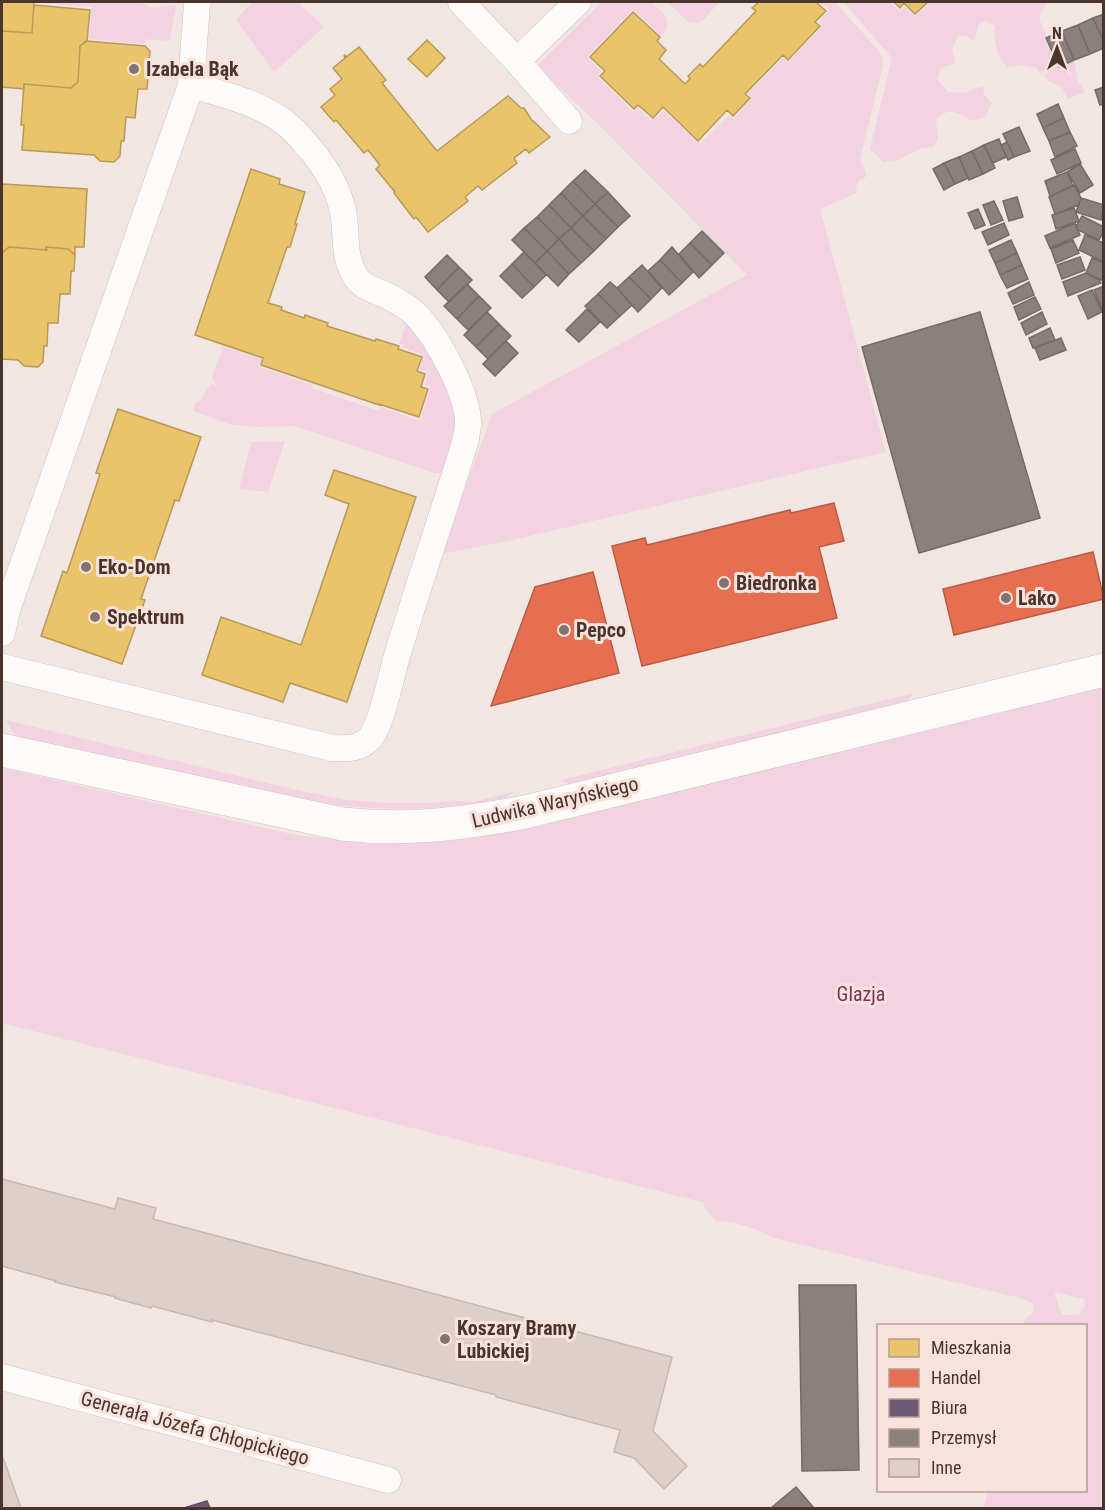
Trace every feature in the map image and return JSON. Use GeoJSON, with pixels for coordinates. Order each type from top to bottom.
{"type":"FeatureCollection","features":[{"type":"Feature","properties":{"kind":"street"},"geometry":{"type":"LineString","coordinates":[[4,616],[191,85],[196,2]]}},
{"type":"Feature","properties":{"kind":"street"},"geometry":{"type":"LineString","coordinates":[[461,2],[517,61],[569,121]]}},
{"type":"Feature","properties":{"kind":"street"},"geometry":{"type":"LineString","coordinates":[[517,61],[579,2]]}},
{"type":"Feature","properties":{"kind":"street"},"geometry":{"type":"LineString","coordinates":[[2,668],[332,748],[358,747],[365,743],[371,738],[380,719],[466,439],[468,424],[466,410],[453,372],[434,336],[416,314],[393,298],[362,284],[354,274],[349,262],[343,213],[335,186],[324,166],[303,140],[271,113],[250,103],[191,85]]}},
{"type":"Feature","properties":{"kind":"street","name":"Ludwika Waryńskiego"},"geometry":{"type":"LineString","coordinates":[[2,750],[342,824],[390,827],[433,826],[478,821],[525,812],[1104,670]]}},
{"type":"Feature","properties":{"kind":"street","name":"Generała Józefa Chłopickiego"},"geometry":{"type":"LineString","coordinates":[[2,1377],[388,1480]]}},
{"type":"Feature","properties":{"kind":"green space"},"geometry":{"type":"Polygon","coordinates":[[[37,2],[137,2],[155,8],[175,5],[176,8],[169,41],[149,39],[143,44],[89,39],[92,7],[37,2]]]}},
{"type":"Feature","properties":{"kind":"green space"},"geometry":{"type":"Polygon","coordinates":[[[252,2],[298,2],[324,27],[274,72],[236,20],[252,2]]]}},
{"type":"Feature","properties":{"kind":"green space"},"geometry":{"type":"Polygon","coordinates":[[[602,2],[651,2],[666,17],[667,24],[662,36],[633,9],[587,57],[601,71],[597,77],[634,112],[638,108],[651,121],[664,111],[700,144],[729,116],[734,119],[752,98],[748,93],[783,58],[789,62],[823,25],[819,22],[829,10],[820,2],[835,2],[879,51],[883,65],[860,160],[866,173],[865,178],[858,181],[857,193],[820,209],[886,452],[508,541],[441,554],[492,414],[747,275],[598,124],[540,69],[539,64],[602,2]]]}},
{"type":"Feature","properties":{"kind":"green space"},"geometry":{"type":"Polygon","coordinates":[[[668,2],[720,2],[698,23],[688,22],[668,2]]]}},
{"type":"Feature","properties":{"kind":"green space"},"geometry":{"type":"Polygon","coordinates":[[[844,2],[890,2],[900,11],[905,7],[915,16],[931,2],[1049,2],[1046,3],[1039,18],[1059,67],[1074,60],[1078,82],[1085,92],[1067,99],[1062,87],[1050,82],[1036,68],[1023,65],[1007,68],[996,48],[995,26],[986,21],[979,24],[974,41],[965,36],[958,36],[952,49],[955,64],[941,68],[937,79],[948,92],[964,93],[983,86],[984,94],[992,103],[985,117],[972,121],[958,113],[945,113],[936,120],[938,139],[934,147],[922,148],[898,160],[883,162],[870,149],[892,58],[844,2]]]}},
{"type":"Feature","properties":{"kind":"green space"},"geometry":{"type":"Polygon","coordinates":[[[408,319],[435,359],[460,419],[447,469],[440,473],[434,473],[295,426],[255,427],[229,424],[193,411],[195,403],[200,401],[211,384],[217,386],[212,377],[223,347],[261,359],[259,367],[313,385],[312,388],[379,411],[381,407],[420,421],[431,386],[425,385],[428,372],[420,370],[423,355],[399,344],[408,319]]]}},
{"type":"Feature","properties":{"kind":"green space"},"geometry":{"type":"Polygon","coordinates":[[[285,441],[268,492],[239,489],[251,442],[285,441]]]}},
{"type":"Feature","properties":{"kind":"green space","name":"Glazja"},"geometry":{"type":"Polygon","coordinates":[[[1103,686],[1103,1508],[984,1508],[988,1492],[1087,1492],[1087,1324],[1023,1324],[1024,1320],[1034,1312],[1033,1303],[774,1238],[739,1224],[716,1221],[704,1207],[705,1203],[2,1023],[2,768],[296,835],[348,841],[448,841],[544,825],[1103,686]],[[1054,1292],[1062,1315],[1078,1315],[1085,1306],[1084,1299],[1054,1292]]]}},
{"type":"Feature","properties":{"kind":"green space"},"geometry":{"type":"Polygon","coordinates":[[[914,693],[908,700],[573,785],[561,780],[914,693]]]}},
{"type":"Feature","properties":{"kind":"green space"},"geometry":{"type":"Polygon","coordinates":[[[6,720],[346,800],[390,803],[473,802],[516,791],[505,798],[473,804],[416,809],[333,805],[19,737],[14,734],[6,720]]]}},
{"type":"Feature","properties":{"kind":"building: Mieszkania"},"geometry":{"type":"Polygon","coordinates":[[[2,2],[34,2],[32,33],[2,31],[2,2]]]}},
{"type":"Feature","properties":{"kind":"building: Mieszkania"},"geometry":{"type":"Polygon","coordinates":[[[759,2],[816,2],[826,11],[815,22],[820,26],[788,60],[783,55],[745,94],[750,98],[733,116],[727,110],[698,141],[663,107],[653,118],[638,105],[634,109],[600,76],[605,71],[590,57],[633,12],[660,37],[657,41],[666,50],[659,59],[685,84],[690,79],[688,76],[700,64],[703,67],[756,11],[752,8],[759,2]]]}},
{"type":"Feature","properties":{"kind":"building: Mieszkania"},"geometry":{"type":"Polygon","coordinates":[[[894,2],[928,2],[915,14],[904,3],[900,8],[894,2]]]}},
{"type":"Feature","properties":{"kind":"building: Mieszkania"},"geometry":{"type":"Polygon","coordinates":[[[34,5],[90,10],[87,41],[80,46],[78,82],[71,88],[24,84],[24,89],[2,87],[2,31],[32,33],[34,5]]]}},
{"type":"Feature","properties":{"kind":"building: Mieszkania"},"geometry":{"type":"Polygon","coordinates":[[[427,40],[445,58],[427,77],[408,59],[427,40]]]}},
{"type":"Feature","properties":{"kind":"building: Mieszkania"},"geometry":{"type":"Polygon","coordinates":[[[86,41],[145,46],[150,51],[147,89],[138,89],[135,118],[126,117],[120,156],[114,162],[100,161],[94,155],[22,150],[24,84],[71,88],[78,82],[80,46],[86,41]]]}},
{"type":"Feature","properties":{"kind":"building: Mieszkania"},"geometry":{"type":"Polygon","coordinates":[[[359,47],[386,80],[382,83],[437,151],[508,96],[524,108],[531,119],[550,137],[529,153],[526,149],[514,158],[517,163],[482,190],[478,186],[465,197],[468,201],[428,232],[416,217],[414,219],[376,169],[380,165],[368,150],[364,153],[336,120],[334,122],[321,107],[335,95],[330,89],[342,79],[333,68],[345,58],[345,55],[346,57],[359,47]]]}},
{"type":"Feature","properties":{"kind":"building: Mieszkania"},"geometry":{"type":"Polygon","coordinates":[[[251,169],[280,179],[279,184],[305,192],[290,247],[287,247],[268,303],[304,318],[305,315],[328,323],[327,326],[399,346],[398,349],[422,357],[417,371],[425,374],[421,387],[428,389],[419,417],[261,365],[263,358],[195,335],[251,169]]]}},
{"type":"Feature","properties":{"kind":"building: Mieszkania"},"geometry":{"type":"Polygon","coordinates":[[[2,184],[87,189],[84,247],[75,247],[75,255],[68,249],[46,247],[46,250],[9,247],[2,253],[2,184]]]}},
{"type":"Feature","properties":{"kind":"building: Mieszkania"},"geometry":{"type":"Polygon","coordinates":[[[9,247],[68,249],[75,255],[74,271],[71,271],[70,294],[60,294],[58,323],[48,323],[47,346],[44,346],[43,362],[38,367],[24,366],[18,360],[2,359],[2,253],[9,247]]]}},
{"type":"Feature","properties":{"kind":"building: Mieszkania"},"geometry":{"type":"Polygon","coordinates":[[[118,409],[201,437],[179,501],[175,500],[141,599],[145,600],[122,664],[41,636],[63,571],[67,573],[100,474],[96,473],[118,409]]]}},
{"type":"Feature","properties":{"kind":"building: Mieszkania"},"geometry":{"type":"Polygon","coordinates":[[[334,470],[416,497],[347,702],[290,683],[283,702],[202,675],[221,617],[301,645],[349,504],[325,495],[334,470]]]}},
{"type":"Feature","properties":{"kind":"building: Handel","name":"Biedronka"},"geometry":{"type":"Polygon","coordinates":[[[834,503],[844,541],[819,547],[837,618],[642,666],[612,546],[645,538],[647,545],[790,510],[791,513],[834,503]]]}},
{"type":"Feature","properties":{"kind":"building: Handel"},"geometry":{"type":"Polygon","coordinates":[[[1093,552],[1104,599],[954,635],[943,589],[1093,552]]]}},
{"type":"Feature","properties":{"kind":"building: Handel","name":"Pepco"},"geometry":{"type":"Polygon","coordinates":[[[593,572],[619,673],[491,706],[535,587],[593,572]]]}},
{"type":"Feature","properties":{"kind":"building: Biura"},"geometry":{"type":"Polygon","coordinates":[[[207,1501],[210,1508],[184,1508],[207,1501]]]}},
{"type":"Feature","properties":{"kind":"building: Przemysł"},"geometry":{"type":"Polygon","coordinates":[[[1104,14],[1104,42],[1093,18],[1104,14]]]}},
{"type":"Feature","properties":{"kind":"building: Przemysł"},"geometry":{"type":"Polygon","coordinates":[[[1093,18],[1104,42],[1104,48],[1090,54],[1078,25],[1093,18]]]}},
{"type":"Feature","properties":{"kind":"building: Przemysł"},"geometry":{"type":"Polygon","coordinates":[[[1078,25],[1090,54],[1074,60],[1062,31],[1078,25]]]}},
{"type":"Feature","properties":{"kind":"building: Przemysł"},"geometry":{"type":"Polygon","coordinates":[[[1062,31],[1074,60],[1059,67],[1046,38],[1062,31]]]}},
{"type":"Feature","properties":{"kind":"building: Przemysł"},"geometry":{"type":"Polygon","coordinates":[[[1104,87],[1104,104],[1100,105],[1095,90],[1104,87]]]}},
{"type":"Feature","properties":{"kind":"building: Przemysł"},"geometry":{"type":"Polygon","coordinates":[[[1058,104],[1064,118],[1043,128],[1037,114],[1058,104]]]}},
{"type":"Feature","properties":{"kind":"building: Przemysł"},"geometry":{"type":"Polygon","coordinates":[[[1064,118],[1070,132],[1049,141],[1043,128],[1064,118]]]}},
{"type":"Feature","properties":{"kind":"building: Przemysł"},"geometry":{"type":"Polygon","coordinates":[[[1019,127],[1030,151],[1014,157],[1003,134],[1019,127]]]}},
{"type":"Feature","properties":{"kind":"building: Przemysł"},"geometry":{"type":"Polygon","coordinates":[[[1070,132],[1077,146],[1055,157],[1049,141],[1070,132]]]}},
{"type":"Feature","properties":{"kind":"building: Przemysł"},"geometry":{"type":"Polygon","coordinates":[[[999,139],[1006,157],[993,163],[984,145],[999,139]]]}},
{"type":"Feature","properties":{"kind":"building: Przemysł"},"geometry":{"type":"Polygon","coordinates":[[[1007,142],[1014,157],[1008,160],[1001,145],[1007,142]]]}},
{"type":"Feature","properties":{"kind":"building: Przemysł"},"geometry":{"type":"Polygon","coordinates":[[[984,145],[995,168],[983,174],[972,151],[984,145]]]}},
{"type":"Feature","properties":{"kind":"building: Przemysł"},"geometry":{"type":"Polygon","coordinates":[[[1075,149],[1081,163],[1057,174],[1051,160],[1075,149]]]}},
{"type":"Feature","properties":{"kind":"building: Przemysł"},"geometry":{"type":"Polygon","coordinates":[[[972,151],[983,174],[969,180],[959,157],[972,151]]]}},
{"type":"Feature","properties":{"kind":"building: Przemysł"},"geometry":{"type":"Polygon","coordinates":[[[959,157],[968,178],[955,184],[944,163],[959,157]]]}},
{"type":"Feature","properties":{"kind":"building: Przemysł"},"geometry":{"type":"Polygon","coordinates":[[[944,163],[955,184],[944,190],[933,169],[944,163]]]}},
{"type":"Feature","properties":{"kind":"building: Przemysł"},"geometry":{"type":"Polygon","coordinates":[[[1080,164],[1093,185],[1080,193],[1067,172],[1080,164]]]}},
{"type":"Feature","properties":{"kind":"building: Przemysł"},"geometry":{"type":"Polygon","coordinates":[[[585,170],[608,192],[595,204],[573,181],[585,170]]]}},
{"type":"Feature","properties":{"kind":"building: Przemysł"},"geometry":{"type":"Polygon","coordinates":[[[1067,172],[1073,186],[1050,196],[1045,181],[1067,172]]]}},
{"type":"Feature","properties":{"kind":"building: Przemysł"},"geometry":{"type":"Polygon","coordinates":[[[573,181],[595,204],[583,216],[561,193],[573,181]]]}},
{"type":"Feature","properties":{"kind":"building: Przemysł"},"geometry":{"type":"Polygon","coordinates":[[[1074,185],[1081,198],[1079,205],[1055,214],[1049,197],[1074,185]]]}},
{"type":"Feature","properties":{"kind":"building: Przemysł"},"geometry":{"type":"Polygon","coordinates":[[[608,192],[630,216],[618,227],[595,204],[608,192]]]}},
{"type":"Feature","properties":{"kind":"building: Przemysł"},"geometry":{"type":"Polygon","coordinates":[[[561,193],[583,216],[571,228],[549,205],[561,193]]]}},
{"type":"Feature","properties":{"kind":"building: Przemysł"},"geometry":{"type":"Polygon","coordinates":[[[1017,197],[1023,217],[1009,221],[1003,201],[1017,197]]]}},
{"type":"Feature","properties":{"kind":"building: Przemysł"},"geometry":{"type":"Polygon","coordinates":[[[1081,198],[1104,205],[1101,220],[1076,212],[1081,198]]]}},
{"type":"Feature","properties":{"kind":"building: Przemysł"},"geometry":{"type":"Polygon","coordinates":[[[994,201],[1003,220],[991,225],[983,205],[994,201]]]}},
{"type":"Feature","properties":{"kind":"building: Przemysł"},"geometry":{"type":"Polygon","coordinates":[[[595,204],[618,227],[606,239],[583,216],[595,204]]]}},
{"type":"Feature","properties":{"kind":"building: Przemysł"},"geometry":{"type":"Polygon","coordinates":[[[549,205],[571,228],[559,239],[537,217],[549,205]]]}},
{"type":"Feature","properties":{"kind":"building: Przemysł"},"geometry":{"type":"Polygon","coordinates":[[[1074,208],[1079,221],[1056,229],[1052,215],[1074,208]]]}},
{"type":"Feature","properties":{"kind":"building: Przemysł"},"geometry":{"type":"Polygon","coordinates":[[[978,209],[985,225],[975,229],[968,213],[978,209]]]}},
{"type":"Feature","properties":{"kind":"building: Przemysł"},"geometry":{"type":"Polygon","coordinates":[[[583,216],[606,239],[594,251],[571,228],[583,216]]]}},
{"type":"Feature","properties":{"kind":"building: Przemysł"},"geometry":{"type":"Polygon","coordinates":[[[1082,216],[1104,227],[1099,240],[1078,230],[1076,227],[1082,216]]]}},
{"type":"Feature","properties":{"kind":"building: Przemysł"},"geometry":{"type":"Polygon","coordinates":[[[537,217],[559,239],[547,251],[524,228],[537,217]]]}},
{"type":"Feature","properties":{"kind":"building: Przemysł"},"geometry":{"type":"Polygon","coordinates":[[[1004,223],[1009,235],[988,245],[982,232],[1004,223]]]}},
{"type":"Feature","properties":{"kind":"building: Przemysł"},"geometry":{"type":"Polygon","coordinates":[[[1075,223],[1080,235],[1050,248],[1045,236],[1075,223]]]}},
{"type":"Feature","properties":{"kind":"building: Przemysł"},"geometry":{"type":"Polygon","coordinates":[[[524,228],[547,251],[535,263],[512,240],[524,228]]]}},
{"type":"Feature","properties":{"kind":"building: Przemysł"},"geometry":{"type":"Polygon","coordinates":[[[571,228],[594,251],[581,263],[559,239],[571,228]]]}},
{"type":"Feature","properties":{"kind":"building: Przemysł"},"geometry":{"type":"Polygon","coordinates":[[[702,231],[724,253],[712,265],[690,243],[702,231]]]}},
{"type":"Feature","properties":{"kind":"building: Przemysł"},"geometry":{"type":"Polygon","coordinates":[[[1085,235],[1104,243],[1102,261],[1079,250],[1085,235]]]}},
{"type":"Feature","properties":{"kind":"building: Przemysł"},"geometry":{"type":"Polygon","coordinates":[[[559,239],[581,263],[569,274],[547,251],[559,239]]]}},
{"type":"Feature","properties":{"kind":"building: Przemysł"},"geometry":{"type":"Polygon","coordinates":[[[1011,240],[1017,253],[995,263],[989,250],[1011,240]]]}},
{"type":"Feature","properties":{"kind":"building: Przemysł"},"geometry":{"type":"Polygon","coordinates":[[[1073,240],[1079,253],[1056,263],[1051,249],[1073,240]]]}},
{"type":"Feature","properties":{"kind":"building: Przemysł"},"geometry":{"type":"Polygon","coordinates":[[[690,243],[712,265],[699,278],[679,254],[690,243]]]}},
{"type":"Feature","properties":{"kind":"building: Przemysł"},"geometry":{"type":"Polygon","coordinates":[[[672,247],[693,272],[682,283],[660,260],[672,247]]]}},
{"type":"Feature","properties":{"kind":"building: Przemysł"},"geometry":{"type":"Polygon","coordinates":[[[547,251],[569,274],[558,286],[535,263],[547,251]]]}},
{"type":"Feature","properties":{"kind":"building: Przemysł"},"geometry":{"type":"Polygon","coordinates":[[[524,252],[546,275],[534,287],[512,264],[524,252]]]}},
{"type":"Feature","properties":{"kind":"building: Przemysł"},"geometry":{"type":"Polygon","coordinates":[[[1017,253],[1022,265],[1000,275],[995,263],[1017,253]]]}},
{"type":"Feature","properties":{"kind":"building: Przemysł"},"geometry":{"type":"Polygon","coordinates":[[[447,255],[459,267],[437,290],[425,277],[447,255]]]}},
{"type":"Feature","properties":{"kind":"building: Przemysł"},"geometry":{"type":"Polygon","coordinates":[[[1080,257],[1085,270],[1062,279],[1057,265],[1080,257]]]}},
{"type":"Feature","properties":{"kind":"building: Przemysł"},"geometry":{"type":"Polygon","coordinates":[[[1092,258],[1104,263],[1104,281],[1086,273],[1092,258]]]}},
{"type":"Feature","properties":{"kind":"building: Przemysł"},"geometry":{"type":"Polygon","coordinates":[[[660,260],[682,283],[669,295],[648,271],[660,260]]]}},
{"type":"Feature","properties":{"kind":"building: Przemysł"},"geometry":{"type":"Polygon","coordinates":[[[512,264],[534,287],[522,298],[500,276],[512,264]]]}},
{"type":"Feature","properties":{"kind":"building: Przemysł"},"geometry":{"type":"Polygon","coordinates":[[[642,265],[662,288],[651,299],[629,277],[642,265]]]}},
{"type":"Feature","properties":{"kind":"building: Przemysł"},"geometry":{"type":"Polygon","coordinates":[[[1022,265],[1028,279],[1007,288],[1000,275],[1022,265]]]}},
{"type":"Feature","properties":{"kind":"building: Przemysł"},"geometry":{"type":"Polygon","coordinates":[[[459,267],[472,280],[449,302],[437,290],[459,267]]]}},
{"type":"Feature","properties":{"kind":"building: Przemysł"},"geometry":{"type":"Polygon","coordinates":[[[1086,273],[1101,283],[1068,296],[1063,282],[1086,273]]]}},
{"type":"Feature","properties":{"kind":"building: Przemysł"},"geometry":{"type":"Polygon","coordinates":[[[629,277],[651,299],[638,312],[617,288],[629,277]]]}},
{"type":"Feature","properties":{"kind":"building: Przemysł"},"geometry":{"type":"Polygon","coordinates":[[[610,282],[632,305],[620,316],[598,294],[610,282]]]}},
{"type":"Feature","properties":{"kind":"building: Przemysł"},"geometry":{"type":"Polygon","coordinates":[[[1029,282],[1034,295],[1013,304],[1008,293],[1029,282]]]}},
{"type":"Feature","properties":{"kind":"building: Przemysł"},"geometry":{"type":"Polygon","coordinates":[[[467,284],[479,296],[457,319],[444,306],[467,284]]]}},
{"type":"Feature","properties":{"kind":"building: Przemysł"},"geometry":{"type":"Polygon","coordinates":[[[1104,286],[1104,312],[1103,312],[1094,290],[1104,286]]]}},
{"type":"Feature","properties":{"kind":"building: Przemysł"},"geometry":{"type":"Polygon","coordinates":[[[1092,290],[1102,312],[1088,319],[1078,296],[1092,290]]]}},
{"type":"Feature","properties":{"kind":"building: Przemysł"},"geometry":{"type":"Polygon","coordinates":[[[598,294],[620,316],[607,328],[585,306],[598,294]]]}},
{"type":"Feature","properties":{"kind":"building: Przemysł"},"geometry":{"type":"Polygon","coordinates":[[[479,296],[491,308],[468,330],[457,319],[479,296]]]}},
{"type":"Feature","properties":{"kind":"building: Przemysł"},"geometry":{"type":"Polygon","coordinates":[[[1035,297],[1041,309],[1019,320],[1014,307],[1035,297]]]}},
{"type":"Feature","properties":{"kind":"building: Przemysł"},"geometry":{"type":"Polygon","coordinates":[[[587,309],[600,322],[579,342],[566,330],[587,309]]]}},
{"type":"Feature","properties":{"kind":"building: Przemysł"},"geometry":{"type":"Polygon","coordinates":[[[487,312],[499,324],[476,347],[464,335],[487,312]]]}},
{"type":"Feature","properties":{"kind":"building: Przemysł"},"geometry":{"type":"Polygon","coordinates":[[[980,312],[1040,518],[919,553],[862,347],[980,312]]]}},
{"type":"Feature","properties":{"kind":"building: Przemysł"},"geometry":{"type":"Polygon","coordinates":[[[1042,312],[1047,324],[1026,335],[1021,323],[1042,312]]]}},
{"type":"Feature","properties":{"kind":"building: Przemysł"},"geometry":{"type":"Polygon","coordinates":[[[499,324],[511,336],[488,359],[476,347],[499,324]]]}},
{"type":"Feature","properties":{"kind":"building: Przemysł"},"geometry":{"type":"Polygon","coordinates":[[[1050,328],[1055,340],[1033,348],[1029,338],[1050,328]]]}},
{"type":"Feature","properties":{"kind":"building: Przemysł"},"geometry":{"type":"Polygon","coordinates":[[[1061,338],[1066,350],[1040,360],[1035,348],[1061,338]]]}},
{"type":"Feature","properties":{"kind":"building: Przemysł"},"geometry":{"type":"Polygon","coordinates":[[[506,341],[518,353],[495,376],[483,364],[506,341]]]}},
{"type":"Feature","properties":{"kind":"building: Przemysł"},"geometry":{"type":"Polygon","coordinates":[[[799,1285],[856,1285],[859,1470],[802,1471],[799,1285]]]}},
{"type":"Feature","properties":{"kind":"building: Przemysł"},"geometry":{"type":"Polygon","coordinates":[[[796,1487],[814,1508],[771,1508],[796,1487]]]}},
{"type":"Feature","properties":{"kind":"building: Inne","name":"Koszary Bramy Lubickiej"},"geometry":{"type":"Polygon","coordinates":[[[2,1179],[115,1209],[118,1198],[156,1208],[153,1219],[672,1357],[653,1431],[687,1466],[664,1489],[634,1458],[614,1452],[620,1430],[212,1320],[212,1322],[152,1306],[151,1308],[2,1266],[2,1179]]]}},
{"type":"Feature","properties":{"kind":"building: Inne"},"geometry":{"type":"Polygon","coordinates":[[[2,1455],[21,1508],[2,1508],[2,1455]]]}},
{"type":"Feature","properties":{"kind":"place","name":"Izabela Bąk"},"geometry":{"type":"Point","coordinates":[134,69]}},
{"type":"Feature","properties":{"kind":"place","name":"Eko-Dom"},"geometry":{"type":"Point","coordinates":[86,567]}},
{"type":"Feature","properties":{"kind":"place","name":"Biedronka"},"geometry":{"type":"Point","coordinates":[724,583]}},
{"type":"Feature","properties":{"kind":"place","name":"Lako"},"geometry":{"type":"Point","coordinates":[1006,598]}},
{"type":"Feature","properties":{"kind":"place","name":"Spektrum"},"geometry":{"type":"Point","coordinates":[95,617]}},
{"type":"Feature","properties":{"kind":"place","name":"Pepco"},"geometry":{"type":"Point","coordinates":[564,630]}},
{"type":"Feature","properties":{"kind":"place","name":"Koszary Bramy Lubickiej"},"geometry":{"type":"Point","coordinates":[445,1339]}}]}
